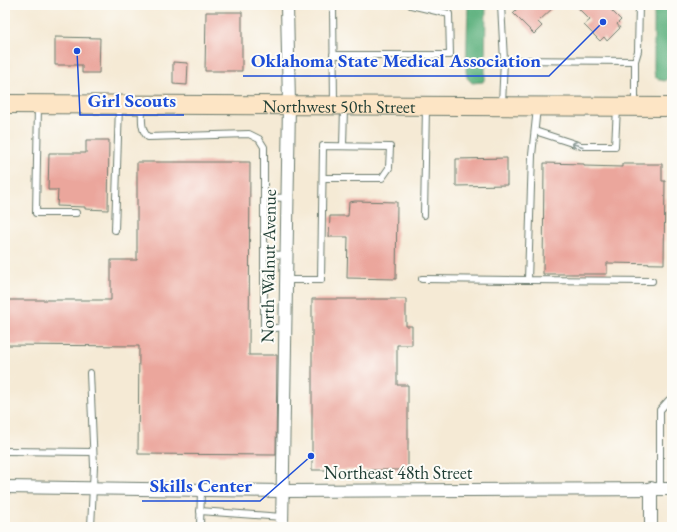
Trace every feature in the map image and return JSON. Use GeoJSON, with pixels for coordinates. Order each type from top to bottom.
{"type":"FeatureCollection","features":[{"type":"Feature","properties":{"kind":"main road","name":"Northwest 50th Street"},"geometry":{"type":"LineString","coordinates":[[5,104],[672,107]]}},
{"type":"Feature","properties":{"kind":"street","name":"North Walnut Avenue"},"geometry":{"type":"LineString","coordinates":[[282,522],[289,106],[287,5]]}},
{"type":"Feature","properties":{"kind":"street","name":"Northeast 48th Street"},"geometry":{"type":"LineString","coordinates":[[5,487],[282,491],[661,488]]}},
{"type":"Feature","properties":{"kind":"street"},"geometry":{"type":"LineString","coordinates":[[651,527],[661,488]]}},
{"type":"Feature","properties":{"kind":"lane"},"geometry":{"type":"LineString","coordinates":[[333,5],[333,55],[343,146]]}},
{"type":"Feature","properties":{"kind":"lane"},"geometry":{"type":"LineString","coordinates":[[333,55],[450,55],[450,14],[411,5]]}},
{"type":"Feature","properties":{"kind":"lane"},"geometry":{"type":"LineString","coordinates":[[501,5],[504,60],[502,106]]}},
{"type":"Feature","properties":{"kind":"lane"},"geometry":{"type":"LineString","coordinates":[[635,106],[635,61],[638,51],[639,5]]}},
{"type":"Feature","properties":{"kind":"lane"},"geometry":{"type":"LineString","coordinates":[[504,60],[635,61]]}},
{"type":"Feature","properties":{"kind":"lane"},"geometry":{"type":"LineString","coordinates":[[38,104],[36,213],[76,213]]}},
{"type":"Feature","properties":{"kind":"lane"},"geometry":{"type":"LineString","coordinates":[[115,230],[120,105]]}},
{"type":"Feature","properties":{"kind":"lane"},"geometry":{"type":"LineString","coordinates":[[142,105],[142,127],[145,134],[148,136],[249,134],[259,139],[264,147],[264,327],[266,329],[285,327]]}},
{"type":"Feature","properties":{"kind":"lane"},"geometry":{"type":"LineString","coordinates":[[424,215],[426,106]]}},
{"type":"Feature","properties":{"kind":"lane"},"geometry":{"type":"LineString","coordinates":[[528,280],[532,155],[538,106]]}},
{"type":"Feature","properties":{"kind":"lane"},"geometry":{"type":"LineString","coordinates":[[535,131],[580,146],[615,146],[617,106]]}},
{"type":"Feature","properties":{"kind":"lane"},"geometry":{"type":"LineString","coordinates":[[286,280],[321,280],[323,146],[390,147],[389,168],[382,178],[323,178]]}},
{"type":"Feature","properties":{"kind":"lane"},"geometry":{"type":"LineString","coordinates":[[264,197],[287,198]]}},
{"type":"Feature","properties":{"kind":"lane"},"geometry":{"type":"LineString","coordinates":[[264,254],[286,255]]}},
{"type":"Feature","properties":{"kind":"lane"},"geometry":{"type":"LineString","coordinates":[[422,279],[652,281]]}},
{"type":"Feature","properties":{"kind":"lane"},"geometry":{"type":"LineString","coordinates":[[90,373],[94,488],[91,527]]}},
{"type":"Feature","properties":{"kind":"lane"},"geometry":{"type":"LineString","coordinates":[[661,488],[660,410],[672,398]]}},
{"type":"Feature","properties":{"kind":"lane"},"geometry":{"type":"LineString","coordinates":[[5,451],[93,452]]}},
{"type":"Feature","properties":{"kind":"lane"},"geometry":{"type":"LineString","coordinates":[[200,527],[201,490]]}},
{"type":"Feature","properties":{"kind":"lane"},"geometry":{"type":"LineString","coordinates":[[200,511],[282,522]]}},
{"type":"Feature","properties":{"kind":"green space"},"geometry":{"type":"Polygon","coordinates":[[[468,5],[486,5],[485,78],[483,82],[472,83],[467,78],[468,5]]]}},
{"type":"Feature","properties":{"kind":"green space"},"geometry":{"type":"Polygon","coordinates":[[[654,5],[671,5],[670,73],[665,81],[655,77],[654,71],[654,5]]]}},
{"type":"Feature","properties":{"kind":"building"},"geometry":{"type":"Polygon","coordinates":[[[521,5],[556,5],[538,22],[542,26],[534,34],[513,13],[521,5]]]}},
{"type":"Feature","properties":{"kind":"building"},"geometry":{"type":"Polygon","coordinates":[[[575,5],[606,5],[621,20],[617,24],[620,28],[607,41],[604,37],[600,41],[584,25],[590,20],[575,5]]]}},
{"type":"Feature","properties":{"kind":"building"},"geometry":{"type":"Polygon","coordinates":[[[206,12],[242,12],[242,71],[205,71],[206,12]]]}},
{"type":"Feature","properties":{"kind":"building"},"geometry":{"type":"Polygon","coordinates":[[[55,37],[100,38],[99,73],[82,73],[82,65],[55,65],[55,37]]]}},
{"type":"Feature","properties":{"kind":"building"},"geometry":{"type":"Polygon","coordinates":[[[173,62],[188,63],[187,85],[173,84],[173,62]]]}},
{"type":"Feature","properties":{"kind":"building"},"geometry":{"type":"Polygon","coordinates":[[[86,140],[109,140],[108,210],[57,206],[58,190],[48,190],[49,153],[86,153],[86,140]]]}},
{"type":"Feature","properties":{"kind":"building"},"geometry":{"type":"Polygon","coordinates":[[[507,158],[507,185],[456,186],[456,159],[507,158]]]}},
{"type":"Feature","properties":{"kind":"building"},"geometry":{"type":"Polygon","coordinates":[[[137,162],[250,162],[249,355],[277,355],[276,455],[138,454],[139,346],[5,345],[5,300],[111,300],[111,260],[137,260],[137,162]]]}},
{"type":"Feature","properties":{"kind":"building"},"geometry":{"type":"Polygon","coordinates":[[[544,163],[622,167],[622,164],[662,164],[662,181],[665,181],[664,264],[607,263],[607,274],[543,274],[544,163]]]}},
{"type":"Feature","properties":{"kind":"building"},"geometry":{"type":"Polygon","coordinates":[[[349,202],[397,202],[396,279],[347,278],[348,237],[329,237],[330,216],[348,216],[349,202]]]}},
{"type":"Feature","properties":{"kind":"building"},"geometry":{"type":"Polygon","coordinates":[[[312,299],[406,299],[406,326],[412,326],[412,345],[397,345],[397,385],[408,385],[408,470],[312,470],[312,299]]]}},
{"type":"Feature","properties":{"kind":"place","name":"Oklahoma State Medical Association"},"geometry":{"type":"Point","coordinates":[603,22]}},
{"type":"Feature","properties":{"kind":"place","name":"Girl Scouts"},"geometry":{"type":"Point","coordinates":[77,51]}},
{"type":"Feature","properties":{"kind":"place","name":"Skills Center"},"geometry":{"type":"Point","coordinates":[311,456]}}]}
